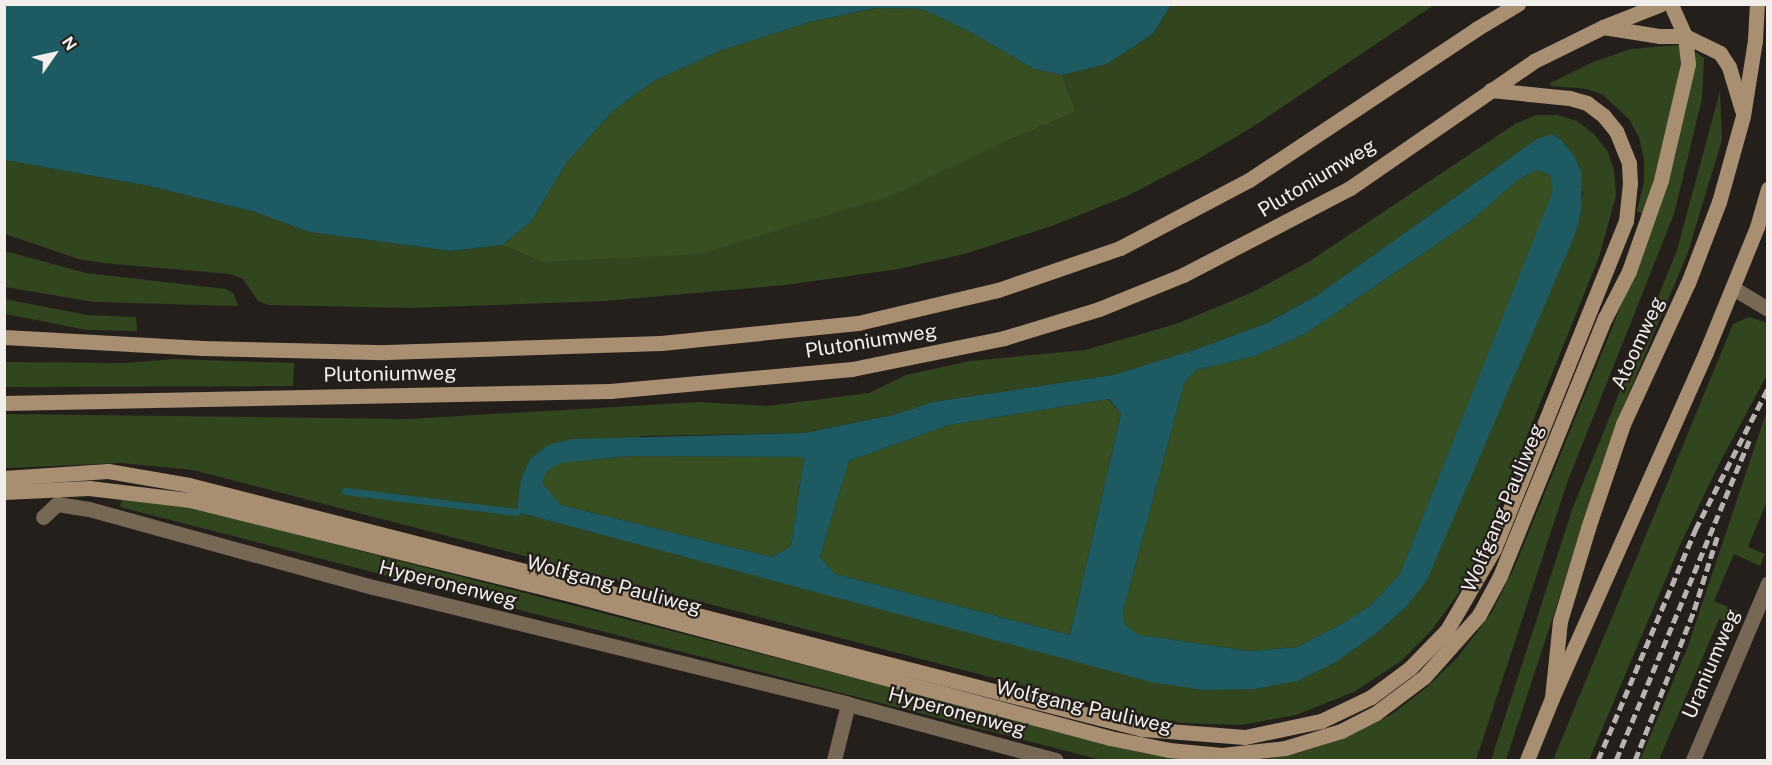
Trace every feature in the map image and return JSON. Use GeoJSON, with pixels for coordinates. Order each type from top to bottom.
{"type":"FeatureCollection","features":[{"type":"Feature","properties":{"kind":"main road","name":"Plutoniumweg"},"geometry":{"type":"LineString","coordinates":[[4,337],[203,348],[386,352],[661,343],[858,323],[998,290],[1120,248],[1249,180],[1476,29],[1518,4]]}},
{"type":"Feature","properties":{"kind":"main road","name":"Plutoniumweg"},"geometry":{"type":"LineString","coordinates":[[4,403],[610,391],[852,369],[1004,338],[1120,300],[1183,275],[1250,241],[1350,188],[1534,61],[1603,27],[1660,4]]}},
{"type":"Feature","properties":{"kind":"main road","name":"Wolfgang Pauliweg"},"geometry":{"type":"LineString","coordinates":[[4,492],[89,488],[190,500],[570,594],[1110,738],[1169,750],[1222,755],[1285,748],[1341,731],[1376,713],[1424,677],[1479,615],[1500,576],[1605,318],[1629,271],[1661,180],[1688,64],[1685,36],[1671,4]]}},
{"type":"Feature","properties":{"kind":"main road","name":"Atoomweg"},"geometry":{"type":"LineString","coordinates":[[1552,698],[1560,621],[1623,424],[1692,273],[1719,202],[1743,116],[1755,40],[1757,4]]}},
{"type":"Feature","properties":{"kind":"main road"},"geometry":{"type":"LineString","coordinates":[[1603,27],[1660,36],[1685,36],[1720,53],[1729,67],[1743,116]]}},
{"type":"Feature","properties":{"kind":"main road","name":"Wolfgang Pauliweg"},"geometry":{"type":"LineString","coordinates":[[4,478],[108,471],[189,485],[1143,729],[1245,738],[1321,721],[1371,697],[1410,668],[1447,630],[1494,549],[1626,222],[1630,184],[1629,163],[1620,139],[1604,116],[1587,103],[1569,98],[1490,90]]}},
{"type":"Feature","properties":{"kind":"main road","name":"Atoomweg"},"geometry":{"type":"LineString","coordinates":[[1527,760],[1552,698],[1733,288],[1757,227],[1767,189]]}},
{"type":"Feature","properties":{"kind":"street"},"geometry":{"type":"LineString","coordinates":[[1733,288],[1767,309]]}},
{"type":"Feature","properties":{"kind":"street","name":"Hyperonenweg"},"geometry":{"type":"LineString","coordinates":[[43,517],[57,504],[89,509],[373,587],[848,704],[1056,760]]}},
{"type":"Feature","properties":{"kind":"street","name":"Uraniumweg"},"geometry":{"type":"LineString","coordinates":[[1693,760],[1767,583]]}},
{"type":"Feature","properties":{"kind":"street"},"geometry":{"type":"LineString","coordinates":[[834,760],[848,704]]}},
{"type":"Feature","properties":{"kind":"green space"},"geometry":{"type":"Polygon","coordinates":[[[1171,5],[1434,5],[1254,126],[1193,162],[1127,196],[1052,226],[964,254],[899,269],[786,285],[605,301],[410,308],[269,305],[258,301],[243,279],[230,274],[78,259],[5,234],[5,160],[149,186],[255,212],[309,232],[450,251],[502,245],[542,262],[1004,142],[1076,112],[1062,75],[1107,64],[1153,34],[1171,5]]]}},
{"type":"Feature","properties":{"kind":"green space"},"geometry":{"type":"Polygon","coordinates":[[[876,8],[922,9],[972,33],[1034,69],[1062,75],[1076,112],[1004,142],[893,195],[700,254],[542,262],[502,245],[531,222],[567,162],[613,111],[654,81],[722,50],[810,22],[876,8]]]}},
{"type":"Feature","properties":{"kind":"green space"},"geometry":{"type":"Polygon","coordinates":[[[1680,45],[1680,67],[1662,150],[1644,214],[1637,211],[1644,182],[1644,159],[1639,137],[1629,119],[1603,95],[1587,89],[1551,86],[1550,83],[1593,62],[1631,49],[1680,45]]]}},
{"type":"Feature","properties":{"kind":"green space"},"geometry":{"type":"Polygon","coordinates":[[[1695,52],[1704,58],[1702,99],[1674,214],[1567,483],[1476,760],[1257,760],[1298,753],[1347,737],[1391,715],[1426,688],[1458,657],[1492,612],[1515,566],[1656,220],[1676,153],[1695,52]]]}},
{"type":"Feature","properties":{"kind":"green space"},"geometry":{"type":"Polygon","coordinates":[[[1720,91],[1722,140],[1687,255],[1617,421],[1506,760],[1491,760],[1572,510],[1677,250],[1720,91]]]}},
{"type":"Feature","properties":{"kind":"green space"},"geometry":{"type":"Polygon","coordinates":[[[1536,115],[1557,115],[1577,121],[1594,134],[1608,152],[1614,170],[1616,196],[1599,257],[1480,552],[1458,594],[1431,631],[1401,661],[1354,692],[1296,715],[1241,725],[1181,723],[1133,714],[193,470],[121,463],[5,468],[4,414],[408,419],[699,402],[767,406],[869,393],[906,375],[970,361],[1085,350],[1176,324],[1253,292],[1310,261],[1515,124],[1536,115]],[[1537,139],[1316,296],[1267,323],[1197,349],[1113,375],[933,402],[897,414],[804,433],[641,436],[517,512],[1150,681],[1202,690],[1336,662],[1374,635],[1405,608],[1576,232],[1583,192],[1537,139]]]}},
{"type":"Feature","properties":{"kind":"green space"},"geometry":{"type":"Polygon","coordinates":[[[1537,170],[1550,175],[1554,191],[1400,574],[1370,606],[1297,647],[1250,651],[1138,635],[1125,625],[1123,612],[1184,384],[1196,370],[1255,356],[1305,334],[1471,221],[1518,180],[1537,170]]]}},
{"type":"Feature","properties":{"kind":"green space"},"geometry":{"type":"Polygon","coordinates":[[[5,251],[86,273],[226,289],[234,294],[238,306],[94,302],[5,287],[5,251]]]}},
{"type":"Feature","properties":{"kind":"green space"},"geometry":{"type":"Polygon","coordinates":[[[5,299],[87,315],[136,317],[137,331],[87,330],[5,314],[5,299]]]}},
{"type":"Feature","properties":{"kind":"green space"},"geometry":{"type":"Polygon","coordinates":[[[1749,317],[1767,323],[1767,375],[1719,464],[1681,543],[1589,760],[1553,760],[1733,324],[1749,317]]]}},
{"type":"Feature","properties":{"kind":"green space"},"geometry":{"type":"Polygon","coordinates":[[[174,359],[294,363],[293,386],[5,387],[5,362],[125,363],[174,359]]]}},
{"type":"Feature","properties":{"kind":"green space"},"geometry":{"type":"Polygon","coordinates":[[[1108,399],[1121,414],[1070,635],[835,574],[820,557],[849,461],[949,425],[1108,399]]]}},
{"type":"Feature","properties":{"kind":"green space"},"geometry":{"type":"Polygon","coordinates":[[[1767,410],[1767,501],[1748,547],[1765,554],[1760,566],[1734,554],[1714,601],[1740,612],[1735,625],[1719,619],[1659,760],[1640,760],[1688,646],[1767,410]]]}},
{"type":"Feature","properties":{"kind":"green space"},"geometry":{"type":"Polygon","coordinates":[[[629,456],[804,457],[791,546],[772,557],[561,505],[542,483],[547,471],[561,463],[629,456]]]}},
{"type":"Feature","properties":{"kind":"green space"},"geometry":{"type":"Polygon","coordinates":[[[122,497],[190,507],[1142,752],[1190,760],[1101,760],[120,507],[122,497]]]}},
{"type":"Feature","properties":{"kind":"water"},"geometry":{"type":"Polygon","coordinates":[[[4,5],[1171,5],[1153,34],[1107,64],[1062,75],[1034,69],[972,33],[922,9],[875,8],[810,22],[722,50],[654,81],[613,111],[567,162],[531,222],[502,245],[450,251],[309,232],[255,212],[149,186],[5,160],[4,5]]]}},
{"type":"Feature","properties":{"kind":"water"},"geometry":{"type":"Polygon","coordinates":[[[1552,134],[1562,141],[1574,156],[1582,174],[1581,211],[1576,232],[1427,580],[1405,608],[1374,635],[1336,662],[1297,681],[1254,689],[1202,690],[1151,682],[517,512],[521,480],[530,459],[548,445],[572,439],[804,433],[897,414],[933,402],[1113,375],[1197,349],[1267,323],[1316,296],[1537,139],[1552,134]],[[1537,170],[1518,180],[1471,221],[1305,334],[1255,356],[1196,370],[1184,384],[1123,612],[1125,625],[1139,635],[1250,651],[1297,647],[1370,606],[1400,574],[1553,191],[1550,175],[1537,170]],[[1109,399],[949,425],[849,461],[820,557],[835,574],[1070,635],[1121,414],[1109,399]],[[629,456],[561,463],[547,471],[542,483],[561,505],[772,557],[791,546],[804,457],[629,456]]]}},
{"type":"Feature","properties":{"kind":"waterway"},"geometry":{"type":"LineString","coordinates":[[345,491],[517,512]]}},
{"type":"Feature","properties":{"kind":"railway"},"geometry":{"type":"LineString","coordinates":[[1598,760],[1695,530],[1768,388]]}},
{"type":"Feature","properties":{"kind":"railway"},"geometry":{"type":"LineString","coordinates":[[1616,760],[1749,441]]}},
{"type":"Feature","properties":{"kind":"railway"},"geometry":{"type":"LineString","coordinates":[[1635,760],[1694,610],[1718,534]]}}]}
